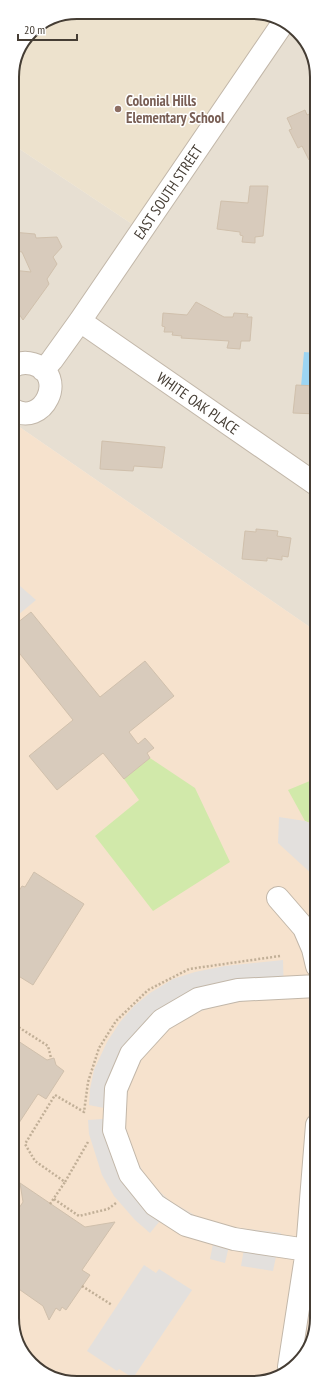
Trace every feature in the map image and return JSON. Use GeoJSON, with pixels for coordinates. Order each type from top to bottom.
{"type":"FeatureCollection","features":[{"type":"Feature","properties":{"kind":"street","name":"EAST SOUTH STREET"},"geometry":{"type":"LineString","coordinates":[[43,370],[80,321],[280,27]]}},
{"type":"Feature","properties":{"kind":"street","name":"WHITE OAK PLACE"},"geometry":{"type":"LineString","coordinates":[[80,321],[310,480]]}},
{"type":"Feature","properties":{"kind":"street"},"geometry":{"type":"LineString","coordinates":[[19,364],[30,363],[37,366],[43,370],[50,383],[50,390],[45,404],[32,412],[23,413],[19,412]]}},
{"type":"Feature","properties":{"kind":"street"},"geometry":{"type":"LineString","coordinates":[[278,898],[304,928],[310,940]]}},
{"type":"Feature","properties":{"kind":"street"},"geometry":{"type":"LineString","coordinates":[[307,1250],[234,1239],[186,1225],[155,1205],[130,1174],[114,1130],[116,1089],[131,1054],[162,1020],[198,1000],[238,990],[310,986]]}},
{"type":"Feature","properties":{"kind":"street"},"geometry":{"type":"LineString","coordinates":[[290,1361],[307,1250],[310,1212]]}},
{"type":"Feature","properties":{"kind":"path"},"geometry":{"type":"LineString","coordinates":[[19,1027],[48,1046],[51,1058]]}},
{"type":"Feature","properties":{"kind":"path"},"geometry":{"type":"LineString","coordinates":[[50,1204],[65,1182]]}},
{"type":"Feature","properties":{"kind":"path"},"geometry":{"type":"LineString","coordinates":[[54,1199],[79,1216],[108,1208],[116,1203]]}},
{"type":"Feature","properties":{"kind":"path"},"geometry":{"type":"LineString","coordinates":[[82,1286],[112,1305]]}},
{"type":"Feature","properties":{"kind":"shaded area","name":"Colonial Hills Elementary School"},"geometry":{"type":"Polygon","coordinates":[[[77,19],[252,19],[271,22],[280,27],[141,230],[19,149],[19,73],[25,51],[31,42],[39,33],[55,23],[77,19]]]}},
{"type":"Feature","properties":{"kind":"shaded area"},"geometry":{"type":"Polygon","coordinates":[[[280,27],[287,31],[293,36],[304,51],[310,70],[310,627],[19,427],[19,149],[141,230],[280,27]]]}},
{"type":"Feature","properties":{"kind":"shaded area"},"geometry":{"type":"Polygon","coordinates":[[[19,427],[310,627],[310,1322],[304,1344],[293,1359],[278,1370],[267,1374],[259,1376],[66,1375],[55,1372],[36,1359],[25,1344],[21,1333],[19,1325],[19,427]]]}},
{"type":"Feature","properties":{"kind":"shaded area"},"geometry":{"type":"Polygon","coordinates":[[[19,585],[36,600],[19,614],[19,585]]]}},
{"type":"Feature","properties":{"kind":"shaded area"},"geometry":{"type":"Polygon","coordinates":[[[279,817],[310,823],[310,872],[278,843],[279,817]]]}},
{"type":"Feature","properties":{"kind":"shaded area"},"geometry":{"type":"Polygon","coordinates":[[[283,960],[284,997],[250,1000],[218,1006],[188,1015],[168,1026],[138,1061],[129,1085],[124,1117],[129,1142],[137,1161],[149,1182],[170,1201],[196,1216],[232,1227],[281,1233],[273,1271],[241,1266],[244,1249],[229,1246],[225,1263],[210,1259],[213,1244],[159,1222],[150,1233],[135,1220],[114,1196],[102,1175],[89,1134],[88,1120],[103,1119],[104,1108],[89,1105],[90,1089],[94,1070],[107,1042],[120,1022],[134,1006],[150,993],[173,979],[195,972],[225,966],[283,960]]]}},
{"type":"Feature","properties":{"kind":"shaded area"},"geometry":{"type":"Polygon","coordinates":[[[144,1265],[156,1273],[159,1269],[192,1290],[134,1376],[130,1376],[119,1369],[117,1371],[87,1351],[144,1265]]]}},
{"type":"Feature","properties":{"kind":"green space"},"geometry":{"type":"Polygon","coordinates":[[[150,758],[195,788],[230,862],[153,911],[95,836],[139,800],[124,779],[150,758]]]}},
{"type":"Feature","properties":{"kind":"green space"},"geometry":{"type":"Polygon","coordinates":[[[310,781],[310,823],[305,821],[288,790],[310,781]]]}},
{"type":"Feature","properties":{"kind":"water"},"geometry":{"type":"Polygon","coordinates":[[[304,352],[310,352],[310,388],[301,387],[304,352]]]}},
{"type":"Feature","properties":{"kind":"building"},"geometry":{"type":"Polygon","coordinates":[[[305,110],[307,115],[310,114],[310,160],[302,146],[298,148],[289,130],[292,129],[287,118],[305,110]]]}},
{"type":"Feature","properties":{"kind":"building"},"geometry":{"type":"Polygon","coordinates":[[[250,186],[268,186],[263,236],[255,237],[255,243],[242,242],[243,236],[240,235],[240,232],[217,229],[221,201],[248,203],[250,186]]]}},
{"type":"Feature","properties":{"kind":"building"},"geometry":{"type":"Polygon","coordinates":[[[19,233],[35,234],[36,238],[57,237],[62,247],[53,257],[57,264],[47,279],[49,284],[23,320],[19,314],[19,271],[31,272],[22,252],[19,251],[19,233]]]}},
{"type":"Feature","properties":{"kind":"building"},"geometry":{"type":"Polygon","coordinates":[[[196,302],[224,317],[233,317],[234,313],[248,314],[247,317],[252,317],[250,341],[241,341],[240,349],[227,348],[229,341],[181,338],[182,336],[172,335],[173,332],[164,332],[165,327],[162,326],[163,313],[187,315],[196,302]]]}},
{"type":"Feature","properties":{"kind":"building"},"geometry":{"type":"Polygon","coordinates":[[[296,385],[310,386],[310,414],[293,413],[296,385]]]}},
{"type":"Feature","properties":{"kind":"building"},"geometry":{"type":"Polygon","coordinates":[[[102,441],[165,447],[162,468],[134,466],[133,471],[100,469],[102,441]]]}},
{"type":"Feature","properties":{"kind":"building"},"geometry":{"type":"Polygon","coordinates":[[[256,529],[278,531],[277,536],[291,538],[288,557],[282,556],[282,560],[267,558],[267,561],[242,559],[245,531],[256,532],[256,529]]]}},
{"type":"Feature","properties":{"kind":"building"},"geometry":{"type":"Polygon","coordinates":[[[31,612],[100,697],[145,661],[174,696],[129,732],[138,744],[145,738],[154,748],[147,753],[150,758],[124,779],[103,753],[57,790],[29,756],[73,720],[19,653],[19,621],[31,612]]]}},
{"type":"Feature","properties":{"kind":"building"},"geometry":{"type":"Polygon","coordinates":[[[34,872],[84,904],[33,985],[19,976],[19,891],[22,886],[25,887],[34,872]]]}},
{"type":"Feature","properties":{"kind":"building"},"geometry":{"type":"Polygon","coordinates":[[[19,1042],[47,1060],[54,1058],[56,1065],[64,1071],[46,1099],[38,1094],[19,1123],[19,1042]]]}},
{"type":"Feature","properties":{"kind":"building"},"geometry":{"type":"Polygon","coordinates":[[[20,1183],[85,1227],[115,1222],[82,1270],[90,1275],[66,1310],[62,1307],[60,1311],[56,1308],[49,1320],[43,1306],[19,1289],[19,1208],[23,1202],[20,1183]]]}},
{"type":"Feature","properties":{"kind":"place","name":"Colonial Hills Elementary School"},"geometry":{"type":"Point","coordinates":[118,109]}}]}
